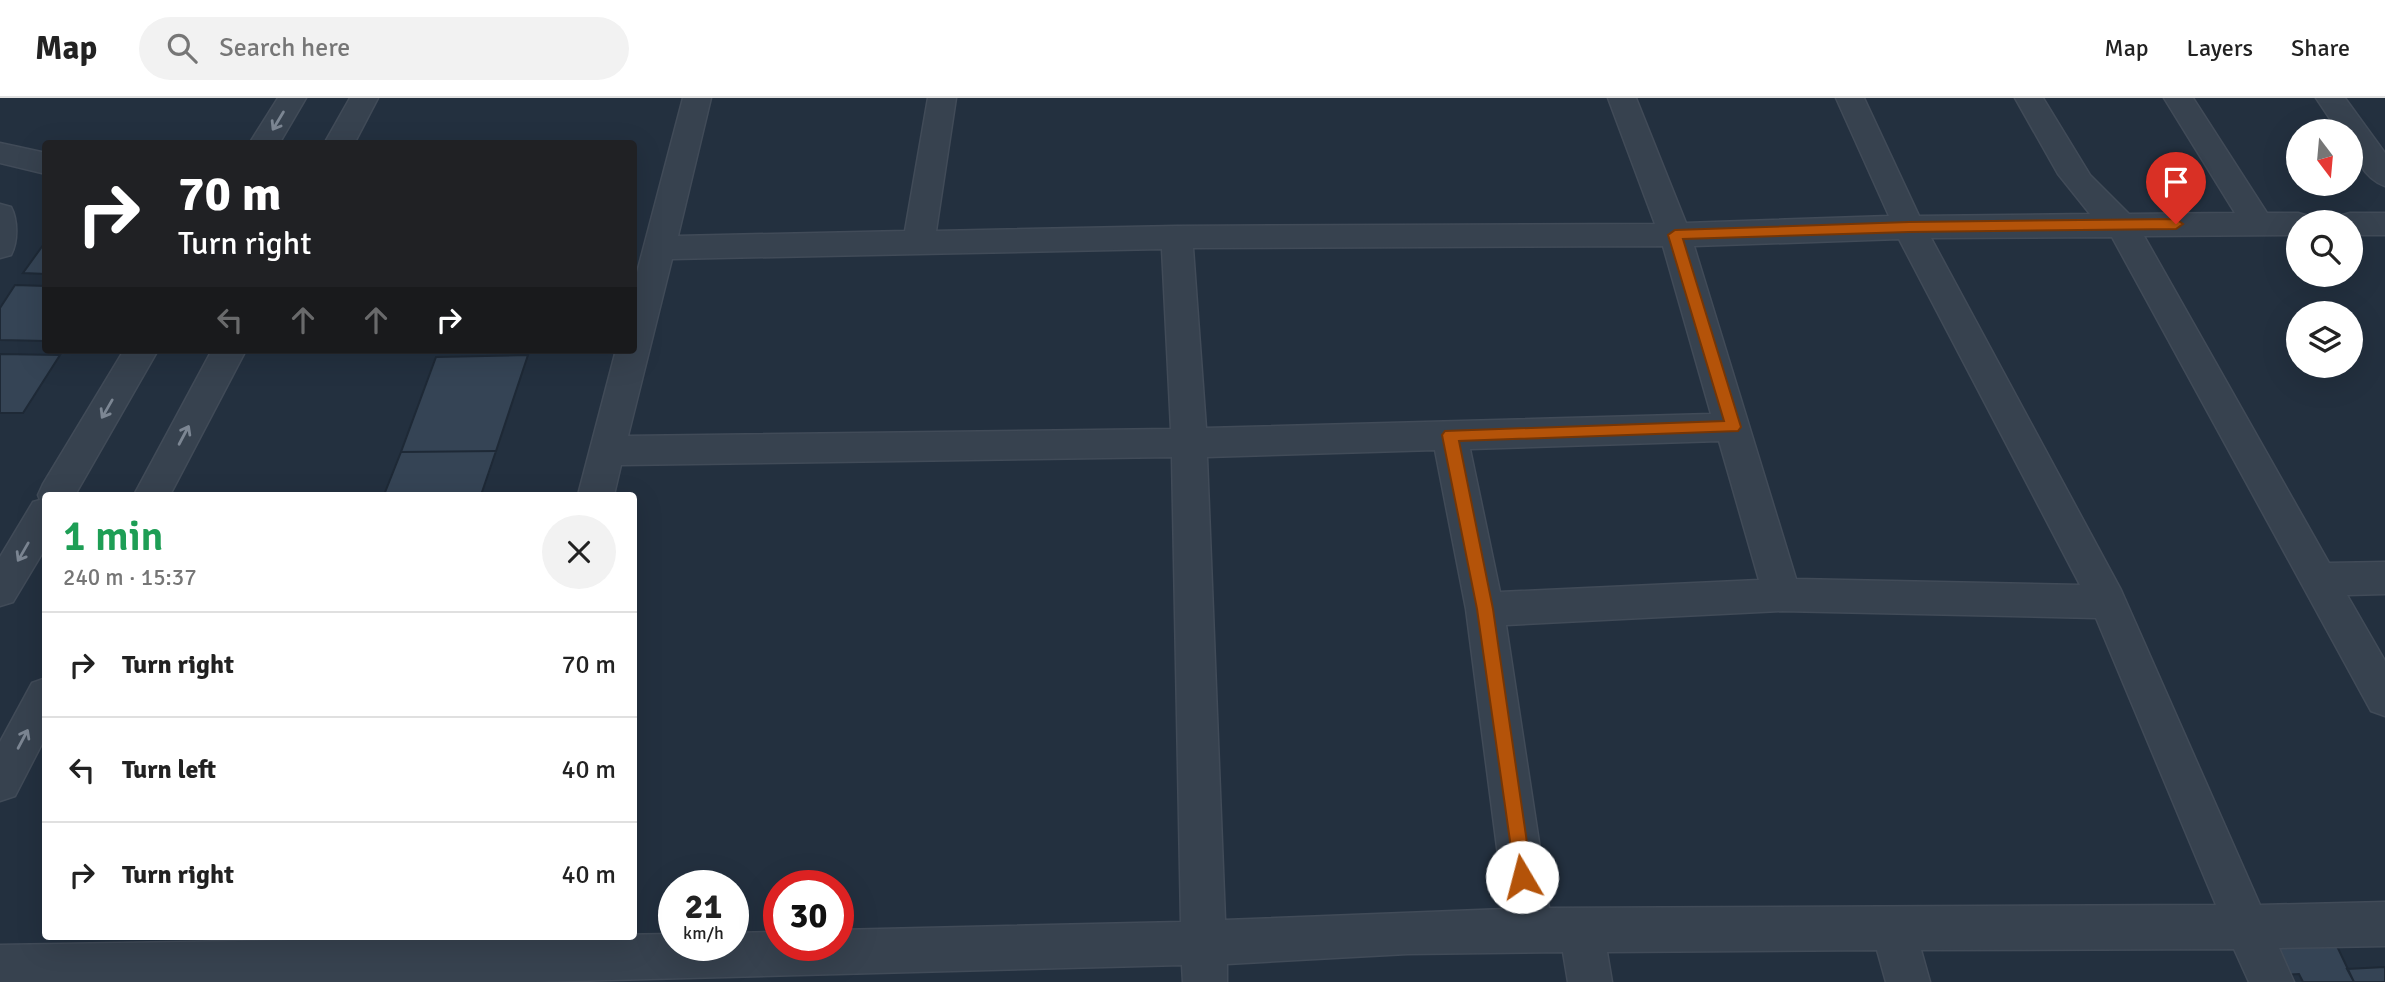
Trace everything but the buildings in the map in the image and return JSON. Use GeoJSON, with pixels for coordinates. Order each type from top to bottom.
{"type":"FeatureCollection","features":[{"type":"Feature","properties":{"kind":"street"},"geometry":{"type":"LineString","coordinates":[[266,140],[292,98]]}},
{"type":"Feature","properties":{"kind":"street"},"geometry":{"type":"LineString","coordinates":[[342,140],[364,98]]}},
{"type":"Feature","properties":{"kind":"street"},"geometry":{"type":"LineString","coordinates":[[637,342],[697,98]]}},
{"type":"Feature","properties":{"kind":"street"},"geometry":{"type":"LineString","coordinates":[[919,241],[942,98]]}},
{"type":"Feature","properties":{"kind":"street"},"geometry":{"type":"LineString","coordinates":[[1622,98],[1675,235],[1782,595]]}},
{"type":"Feature","properties":{"kind":"street"},"geometry":{"type":"LineString","coordinates":[[1850,98],[1909,227],[2108,601],[2272,982]]}},
{"type":"Feature","properties":{"kind":"street"},"geometry":{"type":"LineString","coordinates":[[2029,98],[2082,190],[2097,207],[2121,224],[2385,698]]}},
{"type":"Feature","properties":{"kind":"street"},"geometry":{"type":"LineString","coordinates":[[2178,98],[2258,224]]}},
{"type":"Feature","properties":{"kind":"street"},"geometry":{"type":"LineString","coordinates":[[2330,98],[2385,175]]}},
{"type":"Feature","properties":{"kind":"street"},"geometry":{"type":"LineString","coordinates":[[0,153],[42,163]]}},
{"type":"Feature","properties":{"kind":"street"},"geometry":{"type":"LineString","coordinates":[[0,215],[0,247]]}},
{"type":"Feature","properties":{"kind":"street"},"geometry":{"type":"LineString","coordinates":[[661,248],[1177,237],[1675,235],[1909,227],[2286,224]]}},
{"type":"Feature","properties":{"kind":"street"},"geometry":{"type":"LineString","coordinates":[[2363,224],[2385,224]]}},
{"type":"Feature","properties":{"kind":"street"},"geometry":{"type":"LineString","coordinates":[[1177,237],[1188,443],[1204,962]]}},
{"type":"Feature","properties":{"kind":"street"},"geometry":{"type":"LineString","coordinates":[[58,492],[139,354]]}},
{"type":"Feature","properties":{"kind":"street"},"geometry":{"type":"LineString","coordinates":[[154,492],[227,354]]}},
{"type":"Feature","properties":{"kind":"street"},"geometry":{"type":"LineString","coordinates":[[597,492],[634,354]]}},
{"type":"Feature","properties":{"kind":"street"},"geometry":{"type":"LineString","coordinates":[[609,452],[1188,443],[1733,427]]}},
{"type":"Feature","properties":{"kind":"street"},"geometry":{"type":"LineString","coordinates":[[1450,435],[1485,609],[1530,930]]}},
{"type":"Feature","properties":{"kind":"street"},"geometry":{"type":"LineString","coordinates":[[0,590],[42,520]]}},
{"type":"Feature","properties":{"kind":"street"},"geometry":{"type":"LineString","coordinates":[[2318,579],[2385,578]]}},
{"type":"Feature","properties":{"kind":"street"},"geometry":{"type":"LineString","coordinates":[[1485,609],[1782,595],[2108,601]]}},
{"type":"Feature","properties":{"kind":"street"},"geometry":{"type":"LineString","coordinates":[[0,782],[42,703]]}},
{"type":"Feature","properties":{"kind":"street"},"geometry":{"type":"LineString","coordinates":[[0,967],[494,949],[1204,962],[1407,932],[2385,924]]}},
{"type":"Feature","properties":{"kind":"street"},"geometry":{"type":"LineString","coordinates":[[1892,928],[1908,982]]}},
{"type":"Feature","properties":{"kind":"street"},"geometry":{"type":"LineString","coordinates":[[1582,930],[1590,982]]}},
{"type":"Feature","properties":{"kind":"route"},"geometry":{"type":"LineString","coordinates":[[1522,877],[1485,609],[1450,435],[1733,427],[1675,235],[1909,227],[2176,224]]}}]}
